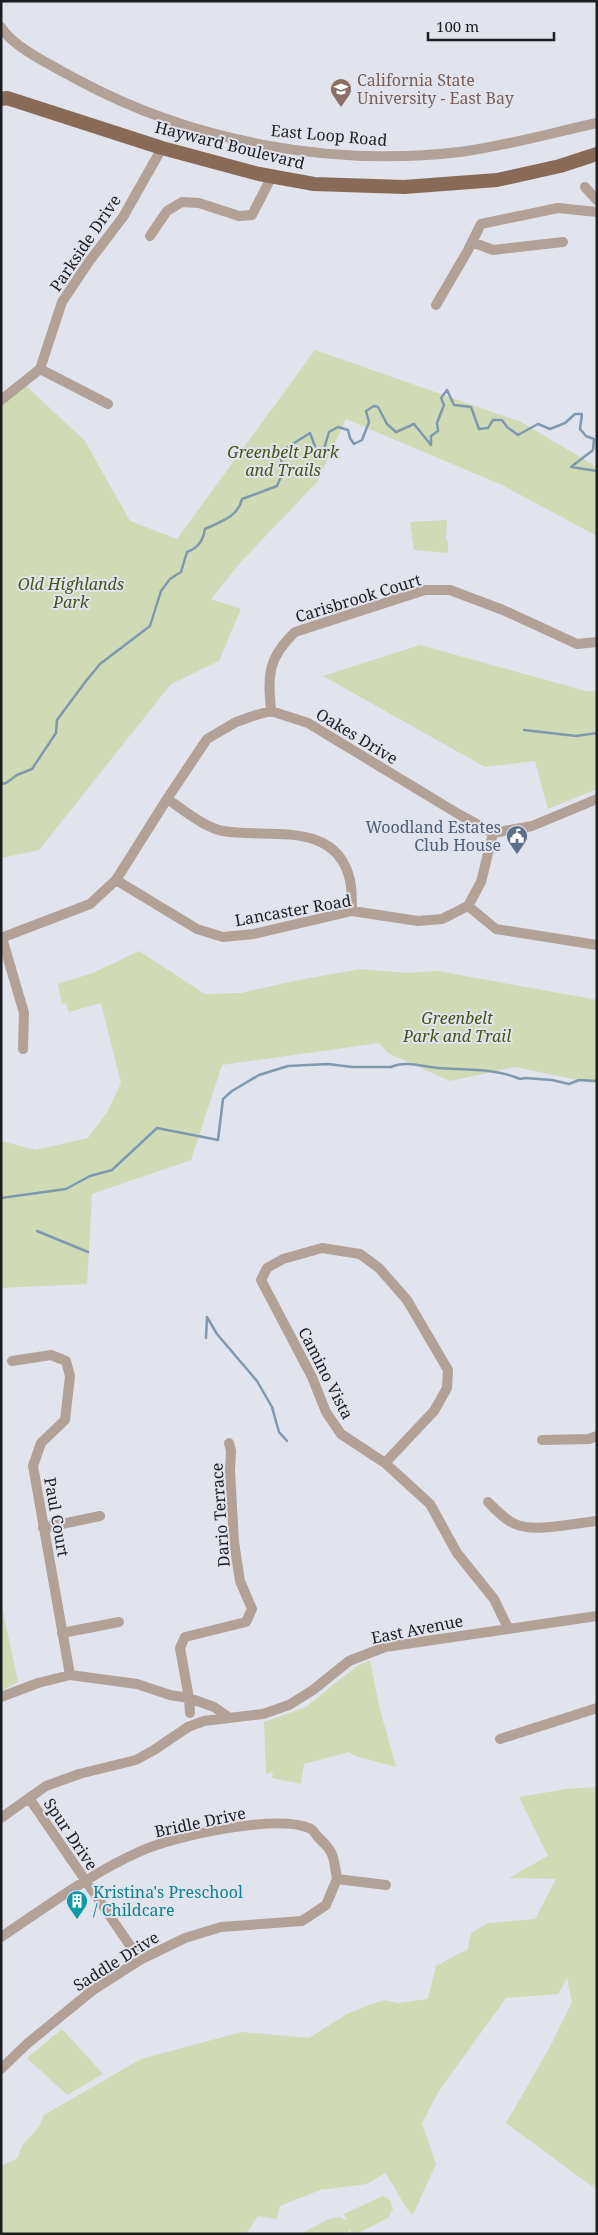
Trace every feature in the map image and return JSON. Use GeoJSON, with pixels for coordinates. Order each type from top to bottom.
{"type":"FeatureCollection","features":[{"type":"Feature","properties":{"kind":"main road","name":"Hayward Boulevard"},"geometry":{"type":"LineString","coordinates":[[3,95],[162,148],[272,176],[314,184],[404,187],[497,180],[560,166],[597,154]]}},
{"type":"Feature","properties":{"kind":"street","name":"East Loop Road"},"geometry":{"type":"LineString","coordinates":[[1,27],[17,43],[110,97],[147,112],[225,136],[289,149],[353,155],[408,155],[460,152],[533,139],[597,123]]}},
{"type":"Feature","properties":{"kind":"street","name":"Parkside Drive"},"geometry":{"type":"LineString","coordinates":[[40,369],[62,302],[88,263],[123,217],[162,148]]}},
{"type":"Feature","properties":{"kind":"street"},"geometry":{"type":"LineString","coordinates":[[150,236],[167,210],[182,202],[199,203],[238,216],[252,215],[272,176]]}},
{"type":"Feature","properties":{"kind":"street"},"geometry":{"type":"LineString","coordinates":[[585,187],[597,200]]}},
{"type":"Feature","properties":{"kind":"street"},"geometry":{"type":"LineString","coordinates":[[436,305],[481,224],[558,208],[597,212]]}},
{"type":"Feature","properties":{"kind":"street"},"geometry":{"type":"LineString","coordinates":[[472,242],[493,250],[563,242]]}},
{"type":"Feature","properties":{"kind":"street"},"geometry":{"type":"LineString","coordinates":[[1,400],[40,369],[108,404]]}},
{"type":"Feature","properties":{"kind":"street","name":"Carisbrook Court"},"geometry":{"type":"LineString","coordinates":[[271,711],[269,683],[272,663],[280,646],[295,632],[425,590],[450,590],[503,610],[577,644],[597,642]]}},
{"type":"Feature","properties":{"kind":"street"},"geometry":{"type":"LineString","coordinates":[[23,1049],[24,1012],[2,938],[90,904],[116,880],[167,799],[208,739],[236,722],[271,711]]}},
{"type":"Feature","properties":{"kind":"street","name":"Oakes Drive"},"geometry":{"type":"LineString","coordinates":[[271,711],[308,723],[493,833]]}},
{"type":"Feature","properties":{"kind":"street"},"geometry":{"type":"LineString","coordinates":[[167,799],[205,823],[222,831],[282,834],[320,840],[337,854],[345,866],[352,891],[352,911]]}},
{"type":"Feature","properties":{"kind":"street"},"geometry":{"type":"LineString","coordinates":[[597,799],[532,826],[493,833],[481,882],[468,906],[496,929],[597,945]]}},
{"type":"Feature","properties":{"kind":"street","name":"Lancaster Road"},"geometry":{"type":"LineString","coordinates":[[116,880],[197,929],[223,937],[254,934],[352,911],[418,922],[442,919],[468,906]]}},
{"type":"Feature","properties":{"kind":"street","name":"Camino Vista"},"geometry":{"type":"LineString","coordinates":[[384,1463],[434,1411],[447,1388],[448,1370],[407,1300],[380,1268],[360,1254],[322,1248],[283,1259],[267,1268],[261,1280],[312,1377],[326,1412],[341,1434],[384,1463],[430,1504],[457,1553],[494,1598],[508,1628]]}},
{"type":"Feature","properties":{"kind":"street","name":"Paul Court"},"geometry":{"type":"LineString","coordinates":[[12,1361],[51,1355],[66,1361],[70,1376],[65,1420],[41,1443],[33,1466],[70,1675]]}},
{"type":"Feature","properties":{"kind":"street"},"geometry":{"type":"LineString","coordinates":[[542,1440],[589,1439],[597,1436]]}},
{"type":"Feature","properties":{"kind":"street","name":"Dario Terrace"},"geometry":{"type":"LineString","coordinates":[[190,1713],[190,1698],[180,1648],[185,1637],[246,1622],[252,1609],[240,1581],[234,1542],[230,1471],[232,1451],[229,1443]]}},
{"type":"Feature","properties":{"kind":"street"},"geometry":{"type":"LineString","coordinates":[[488,1502],[502,1516],[517,1525],[532,1528],[597,1521]]}},
{"type":"Feature","properties":{"kind":"street"},"geometry":{"type":"LineString","coordinates":[[43,1528],[100,1516]]}},
{"type":"Feature","properties":{"kind":"street","name":"East Avenue"},"geometry":{"type":"LineString","coordinates":[[1,1818],[46,1786],[79,1774],[136,1760],[188,1727],[204,1721],[263,1714],[289,1705],[313,1690],[349,1661],[385,1647],[597,1616]]}},
{"type":"Feature","properties":{"kind":"street"},"geometry":{"type":"LineString","coordinates":[[62,1633],[120,1622]]}},
{"type":"Feature","properties":{"kind":"street"},"geometry":{"type":"LineString","coordinates":[[1,1697],[38,1683],[70,1675],[137,1684],[170,1695],[190,1698],[214,1707],[230,1718]]}},
{"type":"Feature","properties":{"kind":"street"},"geometry":{"type":"LineString","coordinates":[[170,1695],[190,1713],[188,1727]]}},
{"type":"Feature","properties":{"kind":"street"},"geometry":{"type":"LineString","coordinates":[[500,1739],[597,1708]]}},
{"type":"Feature","properties":{"kind":"street","name":"Spur Drive"},"geometry":{"type":"LineString","coordinates":[[29,1798],[140,1960]]}},
{"type":"Feature","properties":{"kind":"street","name":"Bridle Drive"},"geometry":{"type":"LineString","coordinates":[[1,1937],[85,1881],[141,1850],[187,1836],[273,1823],[309,1828],[332,1850],[337,1879]]}},
{"type":"Feature","properties":{"kind":"street"},"geometry":{"type":"LineString","coordinates":[[337,1879],[386,1885]]}},
{"type":"Feature","properties":{"kind":"street","name":"Saddle Drive"},"geometry":{"type":"LineString","coordinates":[[1,2069],[28,2043],[93,1990],[140,1960],[185,1938],[221,1927],[302,1920],[326,1905],[337,1879]]}},
{"type":"Feature","properties":{"kind":"green space"},"geometry":{"type":"Polygon","coordinates":[[[315,350],[521,422],[597,467],[597,536],[502,485],[346,419],[317,482],[240,563],[211,599],[241,609],[219,661],[171,684],[39,850],[1,858],[1,398],[22,382],[85,441],[130,521],[177,539],[315,350]]]}},
{"type":"Feature","properties":{"kind":"green space"},"geometry":{"type":"Polygon","coordinates":[[[447,520],[446,540],[448,540],[448,553],[414,550],[410,522],[447,520]]]}},
{"type":"Feature","properties":{"kind":"green space"},"geometry":{"type":"Polygon","coordinates":[[[420,645],[586,691],[597,691],[597,789],[548,809],[535,761],[485,767],[323,676],[420,645]]]}},
{"type":"Feature","properties":{"kind":"green space","name":"Greenbelt Park and Trail"},"geometry":{"type":"Polygon","coordinates":[[[139,951],[205,994],[241,993],[360,969],[410,973],[438,971],[597,1000],[597,1084],[515,1067],[450,1081],[388,1053],[379,1043],[222,1065],[191,1160],[92,1194],[87,1284],[1,1288],[1,1141],[36,1150],[88,1138],[108,1111],[121,1083],[101,1003],[69,1012],[66,1003],[62,1004],[58,984],[93,973],[139,951]]]}},
{"type":"Feature","properties":{"kind":"green space"},"geometry":{"type":"Polygon","coordinates":[[[1,1603],[18,1682],[1,1691],[1,1603]]]}},
{"type":"Feature","properties":{"kind":"green space"},"geometry":{"type":"Polygon","coordinates":[[[370,1660],[379,1706],[396,1767],[355,1756],[349,1752],[304,1764],[301,1784],[272,1778],[273,1772],[266,1774],[264,1722],[306,1707],[357,1666],[370,1660]]]}},
{"type":"Feature","properties":{"kind":"green space"},"geometry":{"type":"Polygon","coordinates":[[[597,1787],[597,2190],[506,2123],[550,2047],[572,2002],[567,1978],[558,1994],[506,1998],[439,2091],[422,2123],[436,2164],[413,2215],[385,2173],[367,2184],[320,2190],[280,2206],[277,2219],[258,2216],[246,2234],[1,2234],[1,2166],[18,2158],[23,2145],[39,2127],[44,2115],[141,2059],[242,2032],[309,2038],[347,2014],[384,2000],[398,2003],[428,1999],[436,1966],[468,1949],[471,1933],[488,1923],[535,1919],[556,1879],[509,1878],[548,1856],[519,1797],[567,1789],[597,1787]]]}},
{"type":"Feature","properties":{"kind":"green space"},"geometry":{"type":"Polygon","coordinates":[[[62,2029],[103,2074],[67,2095],[27,2058],[62,2029]]]}},
{"type":"Feature","properties":{"kind":"green space"},"geometry":{"type":"Polygon","coordinates":[[[383,2196],[390,2200],[393,2209],[388,2218],[356,2234],[351,2234],[350,2229],[347,2234],[300,2234],[329,2219],[340,2217],[347,2221],[344,2214],[383,2196]]]}},
{"type":"Feature","properties":{"kind":"waterway"},"geometry":{"type":"LineString","coordinates":[[1,784],[32,769],[56,733],[57,720],[100,664],[150,626],[161,591],[170,579],[181,572],[187,552],[199,544],[205,529],[232,515],[237,510],[242,499],[277,486],[283,472],[280,452],[310,433],[317,452],[323,452],[329,432],[338,427],[348,430],[354,444],[362,440],[369,422],[366,411],[374,406],[378,407],[387,424],[396,432],[414,424],[431,445],[431,436],[438,431],[437,423],[444,405],[441,398],[447,390],[454,405],[471,407],[479,429],[488,428],[493,420],[502,420],[507,427],[518,435],[538,424],[550,429],[565,423],[575,414],[582,414],[580,429],[586,436],[594,439],[593,450],[571,467],[597,471]]}},
{"type":"Feature","properties":{"kind":"waterway"},"geometry":{"type":"LineString","coordinates":[[524,730],[576,736],[597,733]]}},
{"type":"Feature","properties":{"kind":"waterway"},"geometry":{"type":"LineString","coordinates":[[1,1198],[66,1189],[90,1176],[112,1170],[157,1128],[218,1140],[223,1099],[232,1091],[259,1075],[288,1066],[328,1064],[352,1067],[391,1067],[409,1064],[490,1071],[511,1075],[520,1079],[552,1080],[569,1084],[579,1080],[597,1081]]}},
{"type":"Feature","properties":{"kind":"waterway"},"geometry":{"type":"LineString","coordinates":[[37,1231],[88,1252]]}},
{"type":"Feature","properties":{"kind":"waterway"},"geometry":{"type":"LineString","coordinates":[[206,1338],[207,1317],[217,1334],[257,1381],[272,1407],[279,1432],[287,1441]]}},
{"type":"Feature","properties":{"kind":"place","name":"California State University - East Bay"},"geometry":{"type":"Point","coordinates":[341,108]}},
{"type":"Feature","properties":{"kind":"place","name":"Woodland Estates Club House"},"geometry":{"type":"Point","coordinates":[517,855]}},
{"type":"Feature","properties":{"kind":"place","name":"Kristina's Preschool / Childcare"},"geometry":{"type":"Point","coordinates":[77,1920]}},
{"type":"Feature","properties":{"kind":"park label","name":"Greenbelt Park and Trails"},"geometry":{"type":"Point","coordinates":[283,461]}},
{"type":"Feature","properties":{"kind":"park label","name":"Old Highlands Park"},"geometry":{"type":"Point","coordinates":[71,593]}}]}
